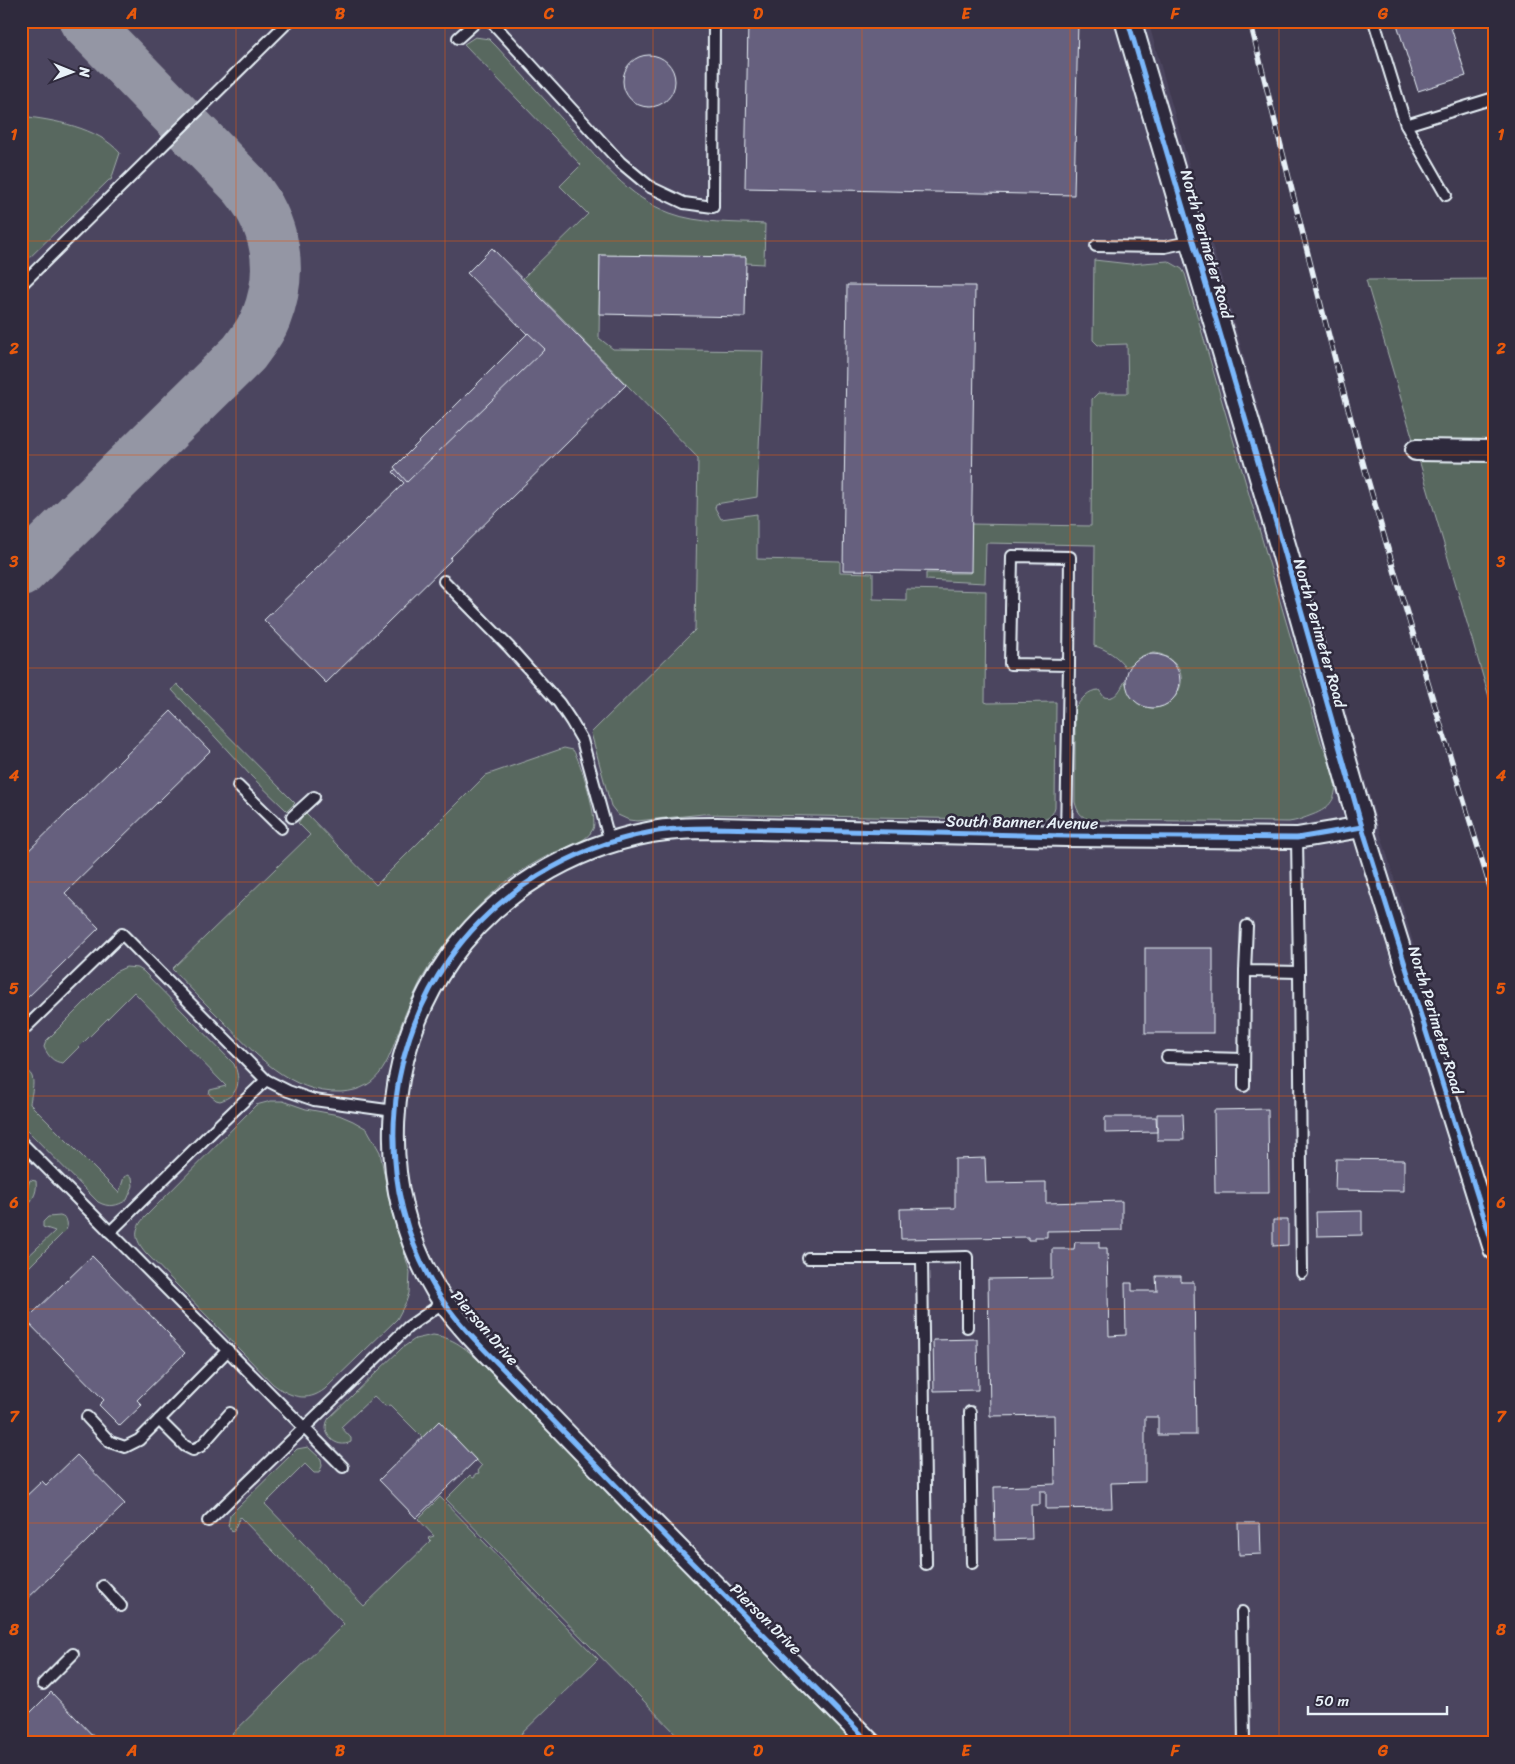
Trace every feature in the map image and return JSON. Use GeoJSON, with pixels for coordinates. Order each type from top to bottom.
{"type":"FeatureCollection","features":[{"type":"Feature","properties":{"kind":"street","name":"North Perimeter Road"},"geometry":{"type":"LineString","coordinates":[[1128,21],[1287,560],[1362,827],[1494,1249]]}},
{"type":"Feature","properties":{"kind":"street"},"geometry":{"type":"LineString","coordinates":[[1416,450],[1494,451]]}},
{"type":"Feature","properties":{"kind":"street","name":"South Banner Avenue"},"geometry":{"type":"LineString","coordinates":[[681,828],[1066,836],[1297,838],[1362,827]]}},
{"type":"Feature","properties":{"kind":"street","name":"Pierson Drive"},"geometry":{"type":"LineString","coordinates":[[681,828],[654,831],[610,842],[566,860],[522,886],[488,914],[451,955],[426,995],[412,1030],[401,1068],[394,1110],[395,1167],[403,1209],[407,1226],[421,1261],[444,1302],[466,1330],[596,1466],[870,1743]]}},
{"type":"Feature","properties":{"kind":"lane"},"geometry":{"type":"LineString","coordinates":[[21,285],[290,21]]}},
{"type":"Feature","properties":{"kind":"lane"},"geometry":{"type":"LineString","coordinates":[[458,38],[477,21]]}},
{"type":"Feature","properties":{"kind":"lane"},"geometry":{"type":"LineString","coordinates":[[492,21],[620,162],[650,187],[684,203],[713,207],[714,24],[716,21]]}},
{"type":"Feature","properties":{"kind":"lane"},"geometry":{"type":"LineString","coordinates":[[1374,21],[1406,125],[1446,195]]}},
{"type":"Feature","properties":{"kind":"lane"},"geometry":{"type":"LineString","coordinates":[[1406,125],[1494,98]]}},
{"type":"Feature","properties":{"kind":"lane"},"geometry":{"type":"LineString","coordinates":[[1096,246],[1165,247],[1193,241]]}},
{"type":"Feature","properties":{"kind":"lane"},"geometry":{"type":"LineString","coordinates":[[1066,836],[1069,665],[1070,557],[1012,556],[1010,664],[1069,665]]}},
{"type":"Feature","properties":{"kind":"lane"},"geometry":{"type":"LineString","coordinates":[[444,581],[509,646],[571,721],[582,740],[610,842]]}},
{"type":"Feature","properties":{"kind":"lane"},"geometry":{"type":"LineString","coordinates":[[238,786],[281,828]]}},
{"type":"Feature","properties":{"kind":"lane"},"geometry":{"type":"LineString","coordinates":[[292,818],[314,797]]}},
{"type":"Feature","properties":{"kind":"lane"},"geometry":{"type":"LineString","coordinates":[[1297,838],[1302,1273]]}},
{"type":"Feature","properties":{"kind":"lane"},"geometry":{"type":"LineString","coordinates":[[1244,1086],[1247,926]]}},
{"type":"Feature","properties":{"kind":"lane"},"geometry":{"type":"LineString","coordinates":[[21,1032],[122,934],[266,1080],[288,1091],[314,1100],[394,1110]]}},
{"type":"Feature","properties":{"kind":"lane"},"geometry":{"type":"LineString","coordinates":[[1245,971],[1299,972]]}},
{"type":"Feature","properties":{"kind":"lane"},"geometry":{"type":"LineString","coordinates":[[1167,1057],[1244,1059]]}},
{"type":"Feature","properties":{"kind":"lane"},"geometry":{"type":"LineString","coordinates":[[110,1232],[266,1080]]}},
{"type":"Feature","properties":{"kind":"lane"},"geometry":{"type":"LineString","coordinates":[[21,1142],[343,1468]]}},
{"type":"Feature","properties":{"kind":"lane"},"geometry":{"type":"LineString","coordinates":[[808,1258],[967,1257],[967,1327]]}},
{"type":"Feature","properties":{"kind":"lane"},"geometry":{"type":"LineString","coordinates":[[922,1258],[926,1564]]}},
{"type":"Feature","properties":{"kind":"lane"},"geometry":{"type":"LineString","coordinates":[[208,1520],[408,1327],[444,1302]]}},
{"type":"Feature","properties":{"kind":"lane"},"geometry":{"type":"LineString","coordinates":[[87,1417],[110,1442],[125,1446],[139,1440],[228,1350]]}},
{"type":"Feature","properties":{"kind":"lane"},"geometry":{"type":"LineString","coordinates":[[970,1412],[972,1563]]}},
{"type":"Feature","properties":{"kind":"lane"},"geometry":{"type":"LineString","coordinates":[[159,1420],[185,1446],[194,1450],[201,1446],[230,1413]]}},
{"type":"Feature","properties":{"kind":"lane"},"geometry":{"type":"LineString","coordinates":[[103,1586],[122,1606]]}},
{"type":"Feature","properties":{"kind":"lane"},"geometry":{"type":"LineString","coordinates":[[1242,1612],[1244,1743]]}},
{"type":"Feature","properties":{"kind":"lane"},"geometry":{"type":"LineString","coordinates":[[43,1684],[73,1654]]}},
{"type":"Feature","properties":{"kind":"shaded area"},"geometry":{"type":"Polygon","coordinates":[[[21,21],[1148,21],[1377,821],[1494,1214],[1494,1743],[21,1743],[21,21]]]}},
{"type":"Feature","properties":{"kind":"green space"},"geometry":{"type":"Polygon","coordinates":[[[475,37],[489,39],[604,165],[641,198],[681,217],[717,222],[765,224],[764,264],[600,255],[599,338],[613,349],[763,351],[757,497],[716,504],[715,508],[721,519],[757,514],[757,559],[840,561],[840,572],[873,573],[873,599],[906,600],[906,589],[986,591],[985,702],[1056,702],[1055,807],[1049,817],[1038,820],[703,814],[637,821],[618,815],[611,806],[591,733],[695,630],[698,458],[523,278],[588,214],[560,186],[581,165],[464,44],[475,37]]]}},
{"type":"Feature","properties":{"kind":"green space"},"geometry":{"type":"Polygon","coordinates":[[[21,116],[74,126],[100,137],[120,153],[111,180],[21,266],[21,116]]]}},
{"type":"Feature","properties":{"kind":"green space"},"geometry":{"type":"Polygon","coordinates":[[[1094,260],[1130,264],[1168,261],[1182,269],[1185,274],[1321,742],[1333,774],[1335,793],[1331,802],[1324,809],[1312,815],[1289,822],[1091,820],[1085,818],[1078,811],[1075,802],[1075,707],[1095,690],[1099,690],[1104,697],[1115,696],[1125,681],[1134,698],[1144,706],[1156,708],[1166,704],[1175,696],[1180,686],[1181,675],[1175,664],[1163,655],[1150,653],[1125,667],[1112,654],[1094,646],[1095,545],[986,543],[985,583],[926,580],[926,573],[970,573],[970,524],[1091,526],[1092,399],[1098,393],[1128,393],[1127,344],[1098,345],[1093,340],[1094,260]]]}},
{"type":"Feature","properties":{"kind":"green space"},"geometry":{"type":"Polygon","coordinates":[[[1494,279],[1494,714],[1366,280],[1494,279]]]}},
{"type":"Feature","properties":{"kind":"green space"},"geometry":{"type":"Polygon","coordinates":[[[177,684],[295,803],[287,811],[251,776],[172,690],[177,684]]]}},
{"type":"Feature","properties":{"kind":"green space"},"geometry":{"type":"Polygon","coordinates":[[[564,748],[573,750],[580,765],[591,802],[593,829],[590,834],[579,842],[549,855],[512,877],[494,891],[459,926],[421,980],[405,1014],[388,1060],[375,1078],[366,1085],[355,1090],[341,1092],[323,1091],[289,1079],[260,1058],[172,969],[310,835],[298,823],[305,812],[376,885],[486,775],[564,748]]]}},
{"type":"Feature","properties":{"kind":"green space"},"geometry":{"type":"Polygon","coordinates":[[[126,967],[138,968],[143,971],[234,1064],[238,1081],[232,1095],[220,1101],[209,1094],[210,1090],[226,1086],[134,992],[63,1063],[49,1056],[44,1047],[46,1041],[115,972],[126,967]]]}},
{"type":"Feature","properties":{"kind":"green space"},"geometry":{"type":"Polygon","coordinates":[[[21,1070],[31,1074],[33,1088],[30,1104],[119,1193],[124,1177],[128,1175],[132,1177],[133,1186],[127,1200],[113,1206],[98,1202],[21,1124],[21,1070]]]}},
{"type":"Feature","properties":{"kind":"green space"},"geometry":{"type":"Polygon","coordinates":[[[271,1101],[283,1101],[306,1109],[339,1115],[367,1129],[380,1152],[391,1210],[410,1272],[409,1293],[397,1319],[325,1389],[312,1396],[305,1397],[292,1395],[273,1384],[146,1253],[137,1239],[137,1230],[146,1216],[256,1105],[271,1101]]]}},
{"type":"Feature","properties":{"kind":"green space"},"geometry":{"type":"Polygon","coordinates":[[[30,1180],[36,1181],[35,1194],[28,1205],[21,1211],[21,1192],[25,1194],[30,1180]]]}},
{"type":"Feature","properties":{"kind":"green space"},"geometry":{"type":"Polygon","coordinates":[[[60,1216],[67,1221],[66,1230],[21,1275],[21,1263],[55,1231],[43,1227],[43,1222],[48,1217],[60,1216]]]}},
{"type":"Feature","properties":{"kind":"green space"},"geometry":{"type":"Polygon","coordinates":[[[433,1335],[449,1339],[475,1357],[854,1743],[685,1743],[446,1499],[470,1475],[473,1478],[475,1477],[475,1474],[479,1473],[478,1471],[482,1466],[440,1423],[422,1440],[421,1436],[390,1405],[385,1406],[374,1396],[341,1427],[351,1438],[351,1442],[340,1444],[331,1439],[326,1429],[329,1418],[402,1348],[415,1339],[433,1335]]]}},
{"type":"Feature","properties":{"kind":"green space"},"geometry":{"type":"Polygon","coordinates":[[[308,1447],[321,1459],[322,1466],[319,1473],[314,1473],[305,1464],[265,1504],[364,1606],[431,1541],[428,1538],[434,1536],[418,1519],[440,1497],[598,1659],[512,1743],[223,1743],[344,1624],[240,1517],[233,1532],[228,1526],[230,1515],[297,1449],[308,1447]]]}},
{"type":"Feature","properties":{"kind":"building"},"geometry":{"type":"Polygon","coordinates":[[[748,21],[1078,21],[1074,195],[745,188],[748,21]]]}},
{"type":"Feature","properties":{"kind":"building"},"geometry":{"type":"Polygon","coordinates":[[[1396,21],[1449,21],[1466,76],[1418,91],[1396,21]]]}},
{"type":"Feature","properties":{"kind":"building"},"geometry":{"type":"Polygon","coordinates":[[[644,55],[654,55],[668,62],[675,76],[675,86],[668,100],[654,107],[644,107],[634,103],[627,96],[623,86],[623,76],[627,66],[634,59],[644,55]]]}},
{"type":"Feature","properties":{"kind":"building"},"geometry":{"type":"Polygon","coordinates":[[[492,248],[626,385],[326,683],[264,620],[404,483],[393,472],[530,337],[467,273],[492,248]]]}},
{"type":"Feature","properties":{"kind":"building"},"geometry":{"type":"Polygon","coordinates":[[[600,255],[746,257],[745,317],[599,314],[600,255]]]}},
{"type":"Feature","properties":{"kind":"building"},"geometry":{"type":"Polygon","coordinates":[[[847,285],[975,286],[971,572],[843,570],[847,285]]]}},
{"type":"Feature","properties":{"kind":"building"},"geometry":{"type":"Polygon","coordinates":[[[528,333],[545,349],[407,482],[394,467],[528,333]]]}},
{"type":"Feature","properties":{"kind":"building"},"geometry":{"type":"Polygon","coordinates":[[[1148,654],[1158,654],[1168,658],[1176,666],[1180,681],[1176,696],[1168,704],[1158,708],[1148,708],[1138,704],[1130,696],[1126,686],[1126,676],[1130,666],[1138,658],[1148,654]]]}},
{"type":"Feature","properties":{"kind":"building"},"geometry":{"type":"Polygon","coordinates":[[[171,711],[210,751],[65,893],[99,928],[25,1000],[21,996],[21,858],[171,711]]]}},
{"type":"Feature","properties":{"kind":"building"},"geometry":{"type":"Polygon","coordinates":[[[1145,948],[1213,948],[1213,1033],[1145,1033],[1145,948]]]}},
{"type":"Feature","properties":{"kind":"building"},"geometry":{"type":"Polygon","coordinates":[[[1268,1109],[1269,1193],[1215,1193],[1214,1110],[1268,1109]]]}},
{"type":"Feature","properties":{"kind":"building"},"geometry":{"type":"Polygon","coordinates":[[[1157,1114],[1183,1114],[1184,1140],[1157,1140],[1157,1114]]]}},
{"type":"Feature","properties":{"kind":"building"},"geometry":{"type":"Polygon","coordinates":[[[1105,1117],[1156,1117],[1157,1132],[1105,1133],[1105,1117]]]}},
{"type":"Feature","properties":{"kind":"building"},"geometry":{"type":"Polygon","coordinates":[[[985,1158],[986,1183],[1046,1182],[1046,1203],[1122,1201],[1122,1230],[1047,1231],[1047,1237],[1035,1237],[1035,1240],[1028,1240],[1028,1237],[901,1239],[900,1209],[955,1208],[955,1159],[985,1158]]]}},
{"type":"Feature","properties":{"kind":"building"},"geometry":{"type":"Polygon","coordinates":[[[1336,1159],[1404,1160],[1404,1191],[1335,1190],[1336,1159]]]}},
{"type":"Feature","properties":{"kind":"building"},"geometry":{"type":"Polygon","coordinates":[[[1362,1211],[1362,1235],[1317,1236],[1316,1212],[1362,1211]]]}},
{"type":"Feature","properties":{"kind":"building"},"geometry":{"type":"Polygon","coordinates":[[[1273,1220],[1288,1220],[1288,1245],[1273,1246],[1273,1220]]]}},
{"type":"Feature","properties":{"kind":"building"},"geometry":{"type":"Polygon","coordinates":[[[1075,1242],[1099,1242],[1099,1248],[1107,1248],[1109,1336],[1126,1335],[1125,1283],[1132,1283],[1132,1291],[1157,1291],[1156,1276],[1181,1276],[1181,1282],[1194,1282],[1196,1435],[1158,1435],[1158,1417],[1145,1417],[1145,1482],[1111,1483],[1112,1508],[1046,1509],[1046,1491],[1040,1491],[1040,1505],[1031,1505],[1032,1539],[995,1540],[994,1487],[1055,1484],[1054,1415],[990,1416],[988,1279],[1052,1278],[1052,1249],[1074,1249],[1075,1242]]]}},
{"type":"Feature","properties":{"kind":"building"},"geometry":{"type":"Polygon","coordinates":[[[92,1256],[170,1335],[185,1353],[137,1400],[142,1405],[120,1426],[99,1405],[104,1400],[21,1315],[21,1304],[32,1314],[92,1256]]]}},
{"type":"Feature","properties":{"kind":"building"},"geometry":{"type":"Polygon","coordinates":[[[977,1339],[978,1390],[934,1391],[933,1340],[977,1339]]]}},
{"type":"Feature","properties":{"kind":"building"},"geometry":{"type":"Polygon","coordinates":[[[439,1421],[476,1460],[416,1518],[379,1480],[439,1421]]]}},
{"type":"Feature","properties":{"kind":"building"},"geometry":{"type":"Polygon","coordinates":[[[77,1455],[125,1504],[21,1605],[21,1501],[42,1481],[46,1485],[77,1455]]]}},
{"type":"Feature","properties":{"kind":"building"},"geometry":{"type":"Polygon","coordinates":[[[1238,1523],[1260,1523],[1261,1554],[1239,1555],[1238,1523]]]}},
{"type":"Feature","properties":{"kind":"building"},"geometry":{"type":"Polygon","coordinates":[[[51,1692],[100,1743],[21,1743],[21,1722],[51,1692]]]}},
{"type":"Feature","properties":{"kind":"taxiway"},"geometry":{"type":"LineString","coordinates":[[21,572],[244,353],[264,323],[272,300],[275,282],[274,248],[264,215],[255,200],[244,185],[84,21]]}},
{"type":"Feature","properties":{"kind":"railway"},"geometry":{"type":"LineString","coordinates":[[1250,21],[1345,398],[1409,620],[1494,900]]}},
{"type":"Feature","properties":{"kind":"cycle path"},"geometry":{"type":"LineString","coordinates":[[1128,21],[1284,550],[1362,827],[1494,1249]]}},
{"type":"Feature","properties":{"kind":"cycle path"},"geometry":{"type":"LineString","coordinates":[[870,1743],[481,1347],[453,1314],[436,1290],[416,1251],[403,1209],[395,1166],[394,1123],[399,1079],[410,1037],[426,997],[449,959],[468,935],[489,913],[513,893],[565,861],[622,839],[652,832],[716,828],[1066,836],[1297,838],[1362,827]]}}]}
